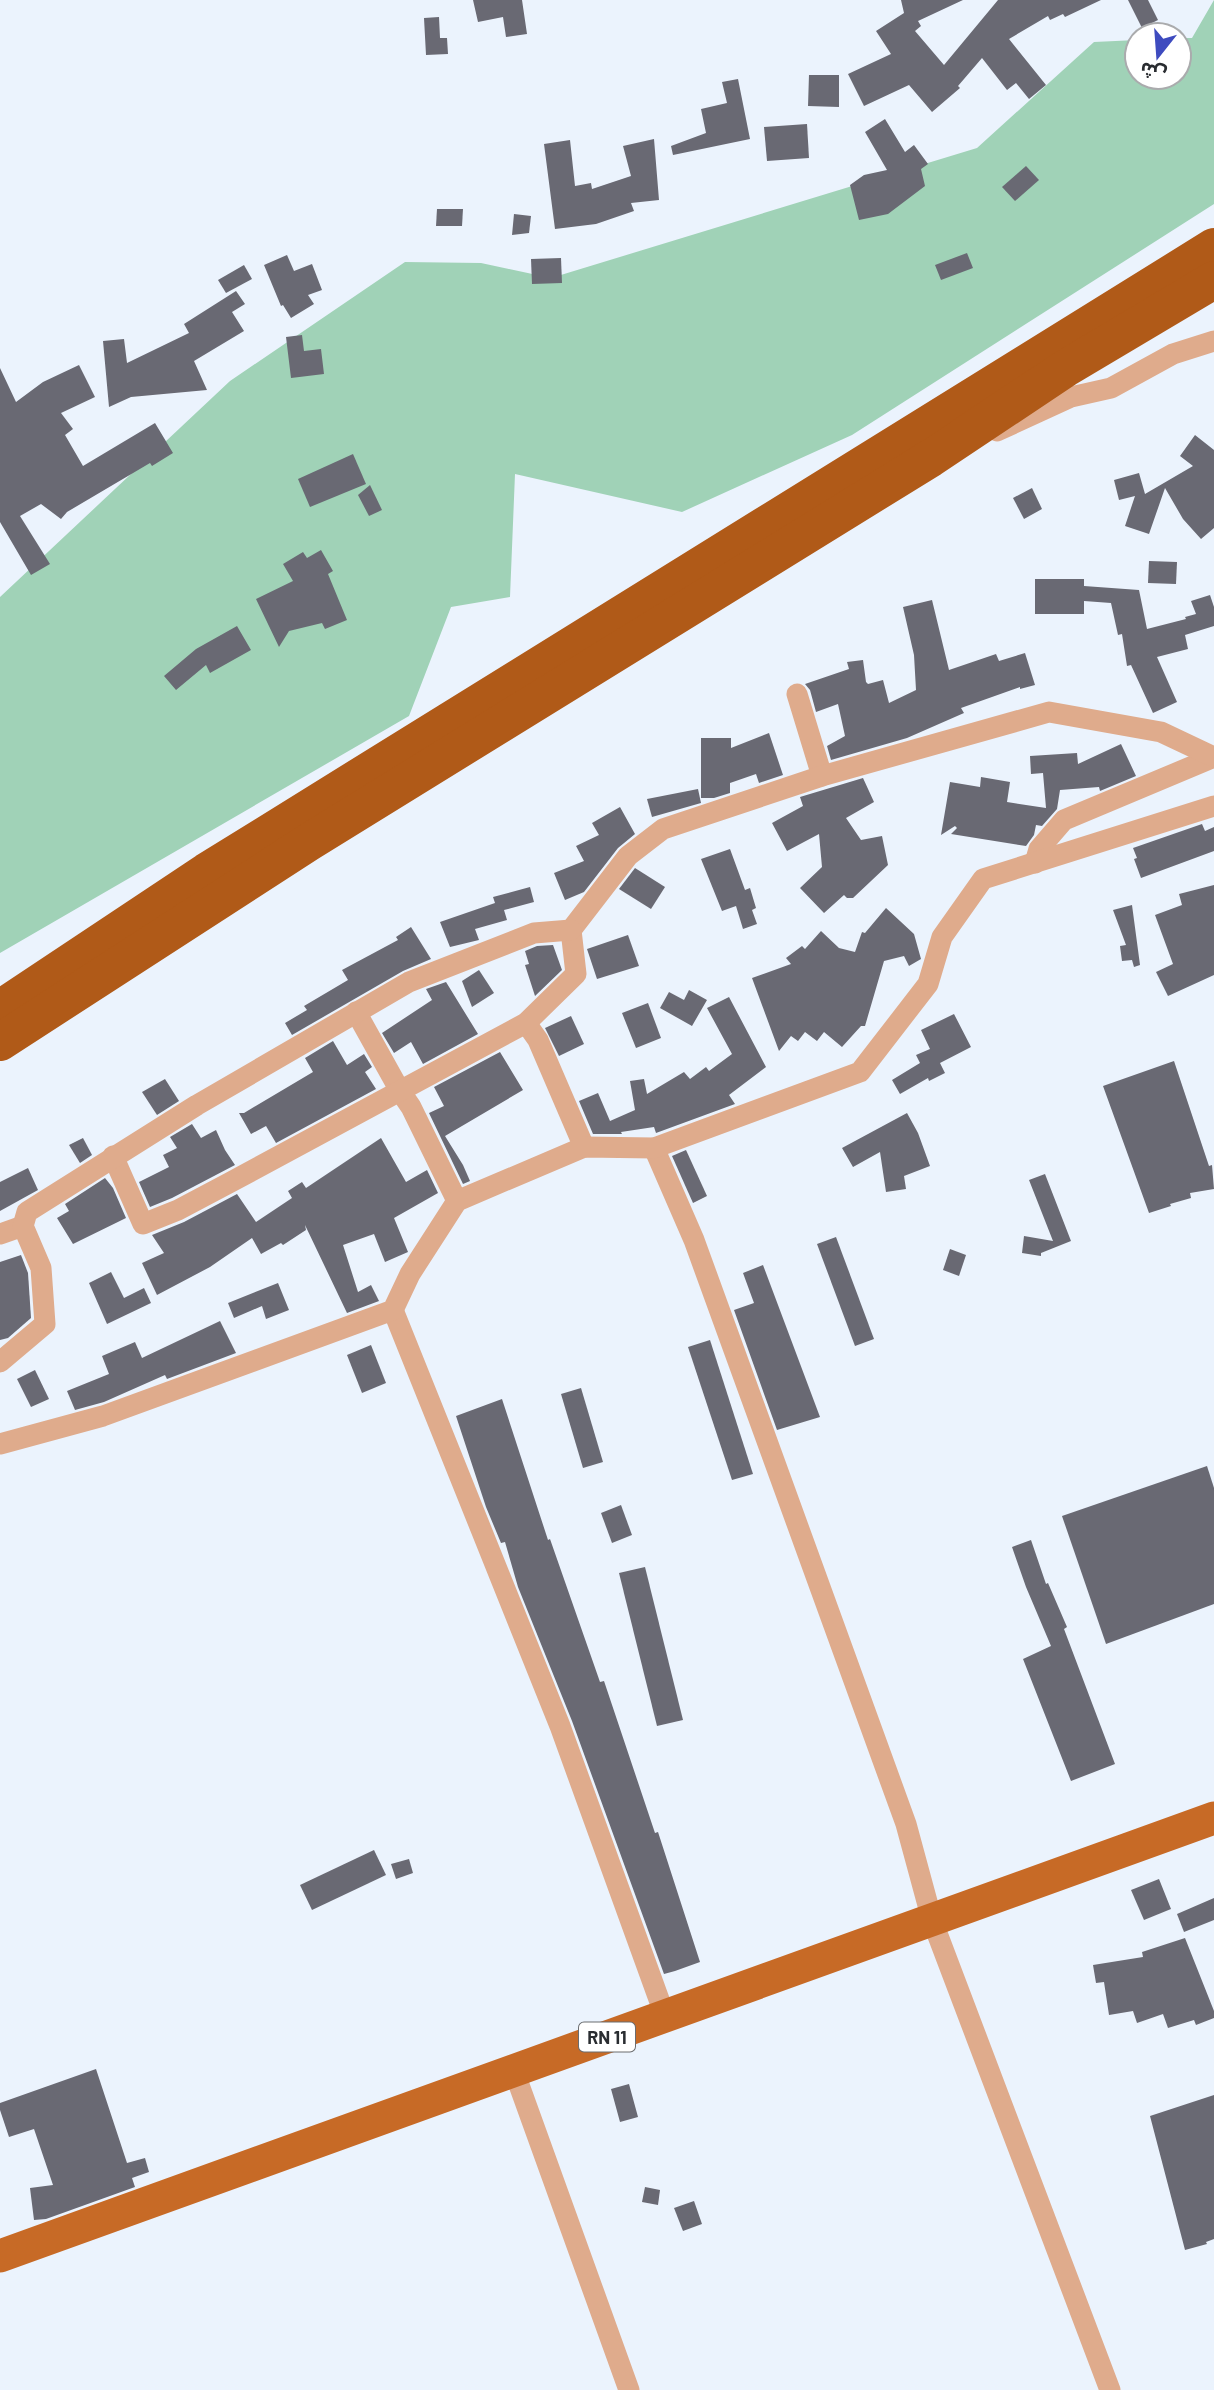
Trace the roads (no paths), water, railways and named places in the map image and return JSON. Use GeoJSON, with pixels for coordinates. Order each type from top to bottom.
{"type":"FeatureCollection","features":[{"type":"Feature","properties":{"kind":"highway"},"geometry":{"type":"LineString","coordinates":[[0,1009],[206,872],[1214,247]]}},
{"type":"Feature","properties":{"kind":"highway"},"geometry":{"type":"LineString","coordinates":[[0,1042],[309,842],[961,438],[1066,369],[1214,280]]}},
{"type":"Feature","properties":{"kind":"main road","name":"RN 11"},"geometry":{"type":"LineString","coordinates":[[0,2256],[1214,1818]]}},
{"type":"Feature","properties":{"kind":"street"},"geometry":{"type":"LineString","coordinates":[[961,438],[1001,431],[1071,397],[1111,388],[1173,354],[1214,341]]}},
{"type":"Feature","properties":{"kind":"street"},"geometry":{"type":"LineString","coordinates":[[797,694],[822,776]]}},
{"type":"Feature","properties":{"kind":"street"},"geometry":{"type":"LineString","coordinates":[[113,1156],[143,1224],[178,1210],[526,1023],[576,974],[571,930],[628,856],[663,829],[822,776],[1049,712],[1161,732],[1213,757]]}},
{"type":"Feature","properties":{"kind":"street"},"geometry":{"type":"LineString","coordinates":[[1035,863],[1040,849],[1064,820],[1213,757]]}},
{"type":"Feature","properties":{"kind":"street"},"geometry":{"type":"LineString","coordinates":[[0,1444],[103,1416],[393,1310],[410,1274],[457,1201],[584,1147],[654,1148],[860,1072],[928,984],[942,937],[983,879],[1214,806]]}},
{"type":"Feature","properties":{"kind":"street"},"geometry":{"type":"LineString","coordinates":[[0,1362],[45,1324],[41,1268],[23,1226],[27,1212],[113,1156],[409,982],[534,933],[571,930]]}},
{"type":"Feature","properties":{"kind":"street"},"geometry":{"type":"LineString","coordinates":[[356,1012],[411,1107],[457,1201]]}},
{"type":"Feature","properties":{"kind":"street"},"geometry":{"type":"LineString","coordinates":[[526,1023],[538,1040],[584,1147]]}},
{"type":"Feature","properties":{"kind":"street"},"geometry":{"type":"LineString","coordinates":[[654,1148],[694,1240],[906,1824],[932,1920],[1110,2390]]}},
{"type":"Feature","properties":{"kind":"street"},"geometry":{"type":"LineString","coordinates":[[0,1234],[23,1226]]}},
{"type":"Feature","properties":{"kind":"street"},"geometry":{"type":"LineString","coordinates":[[393,1310],[560,1727],[666,2016]]}},
{"type":"Feature","properties":{"kind":"street"},"geometry":{"type":"LineString","coordinates":[[514,2071],[629,2390]]}}]}
